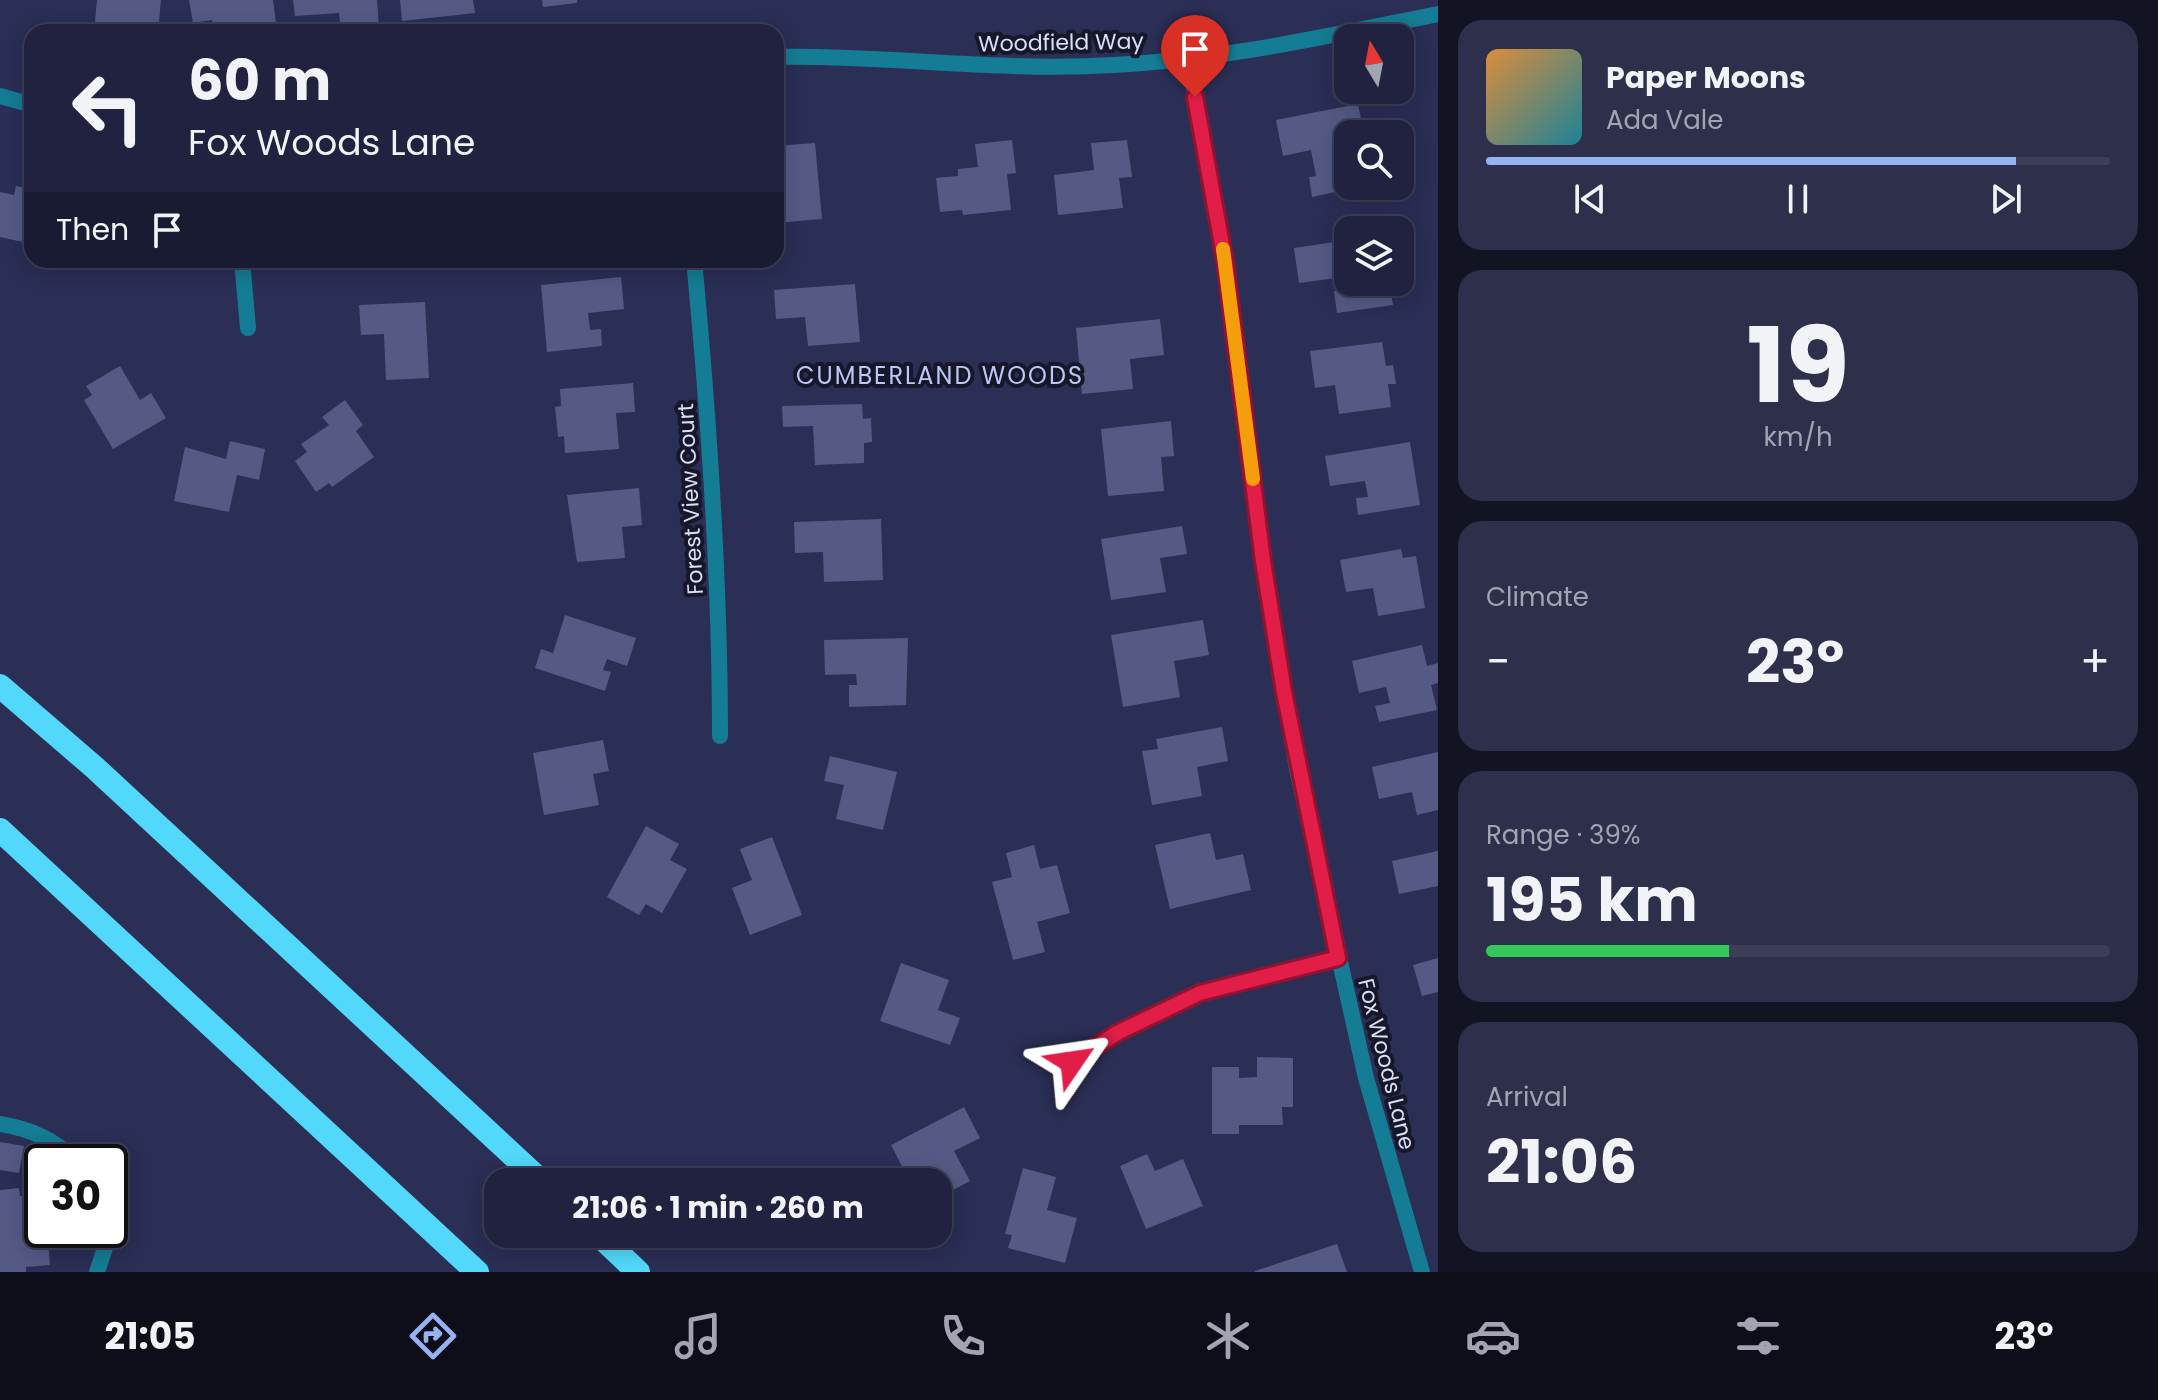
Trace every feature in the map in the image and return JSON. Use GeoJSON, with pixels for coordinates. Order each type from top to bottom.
{"type":"FeatureCollection","features":[{"type":"Feature","properties":{"kind":"highway"},"geometry":{"type":"LineString","coordinates":[[0,686],[94,767],[527,1168]]}},
{"type":"Feature","properties":{"kind":"highway"},"geometry":{"type":"LineString","coordinates":[[0,830],[477,1272]]}},
{"type":"Feature","properties":{"kind":"highway"},"geometry":{"type":"LineString","coordinates":[[613,1248],[638,1272]]}},
{"type":"Feature","properties":{"kind":"street","name":"Woodfield Way"},"geometry":{"type":"LineString","coordinates":[[784,57],[848,57],[990,67],[1092,66],[1189,59],[1438,14]]}},
{"type":"Feature","properties":{"kind":"street","name":"Fox Woods Lane"},"geometry":{"type":"LineString","coordinates":[[1189,59],[1225,261],[1277,652],[1297,769],[1366,1078],[1422,1272]]}},
{"type":"Feature","properties":{"kind":"street"},"geometry":{"type":"LineString","coordinates":[[0,96],[24,103]]}},
{"type":"Feature","properties":{"kind":"street"},"geometry":{"type":"LineString","coordinates":[[243,268],[248,328]]}},
{"type":"Feature","properties":{"kind":"street","name":"Forest View Court"},"geometry":{"type":"LineString","coordinates":[[695,268],[713,489],[720,634],[720,736]]}},
{"type":"Feature","properties":{"kind":"street"},"geometry":{"type":"LineString","coordinates":[[1072,1062],[1117,1033],[1200,993],[1338,958]]}},
{"type":"Feature","properties":{"kind":"street"},"geometry":{"type":"LineString","coordinates":[[0,1124],[23,1127],[57,1144]]}},
{"type":"Feature","properties":{"kind":"street"},"geometry":{"type":"LineString","coordinates":[[97,1272],[105,1248]]}},
{"type":"Feature","properties":{"kind":"building"},"geometry":{"type":"Polygon","coordinates":[[[97,0],[161,0],[159,24],[95,24],[97,0]]]}},
{"type":"Feature","properties":{"kind":"building"},"geometry":{"type":"Polygon","coordinates":[[[189,0],[273,0],[276,24],[212,24],[212,20],[193,23],[189,0]]]}},
{"type":"Feature","properties":{"kind":"building"},"geometry":{"type":"Polygon","coordinates":[[[293,0],[377,0],[379,24],[340,24],[339,13],[295,16],[293,0]]]}},
{"type":"Feature","properties":{"kind":"building"},"geometry":{"type":"Polygon","coordinates":[[[400,0],[473,0],[475,13],[402,21],[400,0]]]}},
{"type":"Feature","properties":{"kind":"building"},"geometry":{"type":"Polygon","coordinates":[[[542,0],[577,0],[577,3],[543,7],[542,0]]]}},
{"type":"Feature","properties":{"kind":"building"},"geometry":{"type":"Polygon","coordinates":[[[1358,104],[1361,120],[1334,120],[1334,192],[1312,197],[1309,177],[1316,176],[1311,150],[1283,156],[1276,120],[1358,104]]]}},
{"type":"Feature","properties":{"kind":"building"},"geometry":{"type":"Polygon","coordinates":[[[1012,140],[1016,173],[1007,174],[1011,210],[963,215],[962,210],[940,212],[936,178],[958,176],[958,169],[978,167],[975,144],[1012,140]]]}},
{"type":"Feature","properties":{"kind":"building"},"geometry":{"type":"Polygon","coordinates":[[[1127,140],[1132,177],[1119,178],[1123,208],[1058,215],[1054,175],[1094,170],[1091,143],[1127,140]]]}},
{"type":"Feature","properties":{"kind":"building"},"geometry":{"type":"Polygon","coordinates":[[[815,143],[822,219],[784,222],[784,145],[815,143]]]}},
{"type":"Feature","properties":{"kind":"building"},"geometry":{"type":"Polygon","coordinates":[[[16,186],[24,188],[24,242],[0,237],[0,192],[14,195],[16,186]]]}},
{"type":"Feature","properties":{"kind":"building"},"geometry":{"type":"Polygon","coordinates":[[[1334,242],[1334,278],[1299,283],[1294,248],[1334,242]]]}},
{"type":"Feature","properties":{"kind":"building"},"geometry":{"type":"Polygon","coordinates":[[[621,277],[624,309],[588,313],[590,330],[601,329],[602,346],[547,352],[541,285],[621,277]]]}},
{"type":"Feature","properties":{"kind":"building"},"geometry":{"type":"Polygon","coordinates":[[[855,284],[860,342],[808,346],[805,317],[776,319],[774,290],[855,284]]]}},
{"type":"Feature","properties":{"kind":"building"},"geometry":{"type":"Polygon","coordinates":[[[1335,296],[1391,296],[1393,305],[1337,313],[1335,296]]]}},
{"type":"Feature","properties":{"kind":"building"},"geometry":{"type":"Polygon","coordinates":[[[425,302],[429,378],[386,380],[384,334],[361,335],[359,305],[425,302]]]}},
{"type":"Feature","properties":{"kind":"building"},"geometry":{"type":"Polygon","coordinates":[[[1160,319],[1164,355],[1130,359],[1133,389],[1082,394],[1076,328],[1160,319]]]}},
{"type":"Feature","properties":{"kind":"building"},"geometry":{"type":"Polygon","coordinates":[[[1382,342],[1386,366],[1393,365],[1396,384],[1388,384],[1391,407],[1339,414],[1335,385],[1315,388],[1310,351],[1382,342]]]}},
{"type":"Feature","properties":{"kind":"building"},"geometry":{"type":"Polygon","coordinates":[[[120,366],[140,400],[151,393],[166,418],[113,449],[84,400],[92,395],[86,386],[120,366]]]}},
{"type":"Feature","properties":{"kind":"building"},"geometry":{"type":"Polygon","coordinates":[[[633,383],[635,412],[616,413],[619,449],[565,453],[564,436],[558,437],[555,407],[561,406],[560,389],[633,383]]]}},
{"type":"Feature","properties":{"kind":"building"},"geometry":{"type":"Polygon","coordinates":[[[345,400],[363,425],[356,431],[374,457],[332,487],[329,483],[316,492],[295,461],[307,452],[301,444],[329,425],[322,417],[345,400]]]}},
{"type":"Feature","properties":{"kind":"building"},"geometry":{"type":"Polygon","coordinates":[[[862,404],[863,419],[871,418],[872,442],[864,443],[864,463],[815,465],[813,426],[783,427],[782,406],[862,404]]]}},
{"type":"Feature","properties":{"kind":"building"},"geometry":{"type":"Polygon","coordinates":[[[1171,421],[1174,456],[1161,457],[1164,491],[1108,496],[1101,429],[1171,421]]]}},
{"type":"Feature","properties":{"kind":"building"},"geometry":{"type":"Polygon","coordinates":[[[230,441],[265,449],[259,480],[237,475],[229,512],[174,501],[185,447],[226,459],[230,441]]]}},
{"type":"Feature","properties":{"kind":"building"},"geometry":{"type":"Polygon","coordinates":[[[1410,442],[1420,505],[1358,515],[1356,498],[1368,497],[1365,481],[1330,486],[1325,456],[1410,442]]]}},
{"type":"Feature","properties":{"kind":"building"},"geometry":{"type":"Polygon","coordinates":[[[639,488],[642,525],[622,527],[625,558],[577,562],[567,495],[639,488]]]}},
{"type":"Feature","properties":{"kind":"building"},"geometry":{"type":"Polygon","coordinates":[[[881,519],[883,580],[824,582],[823,552],[795,553],[794,522],[881,519]]]}},
{"type":"Feature","properties":{"kind":"building"},"geometry":{"type":"Polygon","coordinates":[[[1182,526],[1187,554],[1160,558],[1166,592],[1111,600],[1101,539],[1182,526]]]}},
{"type":"Feature","properties":{"kind":"building"},"geometry":{"type":"Polygon","coordinates":[[[1401,549],[1403,558],[1416,556],[1425,608],[1378,616],[1373,588],[1346,592],[1340,560],[1401,549]]]}},
{"type":"Feature","properties":{"kind":"building"},"geometry":{"type":"Polygon","coordinates":[[[565,615],[636,638],[627,666],[607,659],[603,670],[611,672],[605,691],[535,668],[541,649],[553,653],[565,615]]]}},
{"type":"Feature","properties":{"kind":"building"},"geometry":{"type":"Polygon","coordinates":[[[1203,620],[1209,655],[1174,661],[1180,697],[1123,707],[1111,635],[1203,620]]]}},
{"type":"Feature","properties":{"kind":"building"},"geometry":{"type":"Polygon","coordinates":[[[908,638],[906,705],[849,707],[849,685],[857,685],[856,674],[825,675],[824,640],[908,638]]]}},
{"type":"Feature","properties":{"kind":"building"},"geometry":{"type":"Polygon","coordinates":[[[1422,645],[1427,666],[1438,663],[1438,683],[1431,685],[1437,710],[1379,722],[1375,706],[1390,703],[1386,687],[1359,693],[1352,661],[1422,645]]]}},
{"type":"Feature","properties":{"kind":"building"},"geometry":{"type":"Polygon","coordinates":[[[1222,727],[1228,761],[1197,767],[1202,796],[1152,805],[1142,751],[1158,749],[1156,739],[1222,727]]]}},
{"type":"Feature","properties":{"kind":"building"},"geometry":{"type":"Polygon","coordinates":[[[603,740],[609,771],[593,774],[599,805],[544,815],[533,753],[603,740]]]}},
{"type":"Feature","properties":{"kind":"building"},"geometry":{"type":"Polygon","coordinates":[[[1438,752],[1438,810],[1417,815],[1412,792],[1379,799],[1372,767],[1438,752]]]}},
{"type":"Feature","properties":{"kind":"building"},"geometry":{"type":"Polygon","coordinates":[[[830,756],[897,772],[883,830],[836,819],[844,785],[824,781],[830,756]]]}},
{"type":"Feature","properties":{"kind":"building"},"geometry":{"type":"Polygon","coordinates":[[[646,826],[679,844],[670,860],[687,869],[662,913],[646,904],[639,915],[607,897],[646,826]]]}},
{"type":"Feature","properties":{"kind":"building"},"geometry":{"type":"Polygon","coordinates":[[[1210,833],[1216,860],[1243,854],[1251,890],[1170,909],[1155,845],[1210,833]]]}},
{"type":"Feature","properties":{"kind":"building"},"geometry":{"type":"Polygon","coordinates":[[[772,837],[802,915],[750,935],[732,888],[752,880],[740,849],[772,837]]]}},
{"type":"Feature","properties":{"kind":"building"},"geometry":{"type":"Polygon","coordinates":[[[1034,845],[1040,869],[1057,865],[1070,913],[1037,922],[1045,952],[1013,960],[992,882],[1012,877],[1006,853],[1034,845]]]}},
{"type":"Feature","properties":{"kind":"building"},"geometry":{"type":"Polygon","coordinates":[[[1438,851],[1438,886],[1399,894],[1392,861],[1438,851]]]}},
{"type":"Feature","properties":{"kind":"building"},"geometry":{"type":"Polygon","coordinates":[[[1438,958],[1438,992],[1422,996],[1413,965],[1438,958]]]}},
{"type":"Feature","properties":{"kind":"building"},"geometry":{"type":"Polygon","coordinates":[[[901,963],[949,980],[938,1010],[960,1018],[950,1045],[880,1021],[901,963]]]}},
{"type":"Feature","properties":{"kind":"building"},"geometry":{"type":"Polygon","coordinates":[[[1257,1057],[1293,1058],[1293,1107],[1282,1107],[1283,1125],[1239,1125],[1239,1134],[1212,1134],[1212,1067],[1239,1067],[1239,1078],[1257,1077],[1257,1057]]]}},
{"type":"Feature","properties":{"kind":"building"},"geometry":{"type":"Polygon","coordinates":[[[964,1107],[980,1138],[954,1151],[970,1181],[952,1191],[952,1168],[903,1168],[891,1145],[964,1107]]]}},
{"type":"Feature","properties":{"kind":"building"},"geometry":{"type":"Polygon","coordinates":[[[0,1142],[24,1146],[19,1173],[0,1170],[0,1142]]]}},
{"type":"Feature","properties":{"kind":"building"},"geometry":{"type":"Polygon","coordinates":[[[1147,1154],[1155,1171],[1183,1159],[1203,1206],[1146,1229],[1120,1166],[1147,1154]]]}},
{"type":"Feature","properties":{"kind":"building"},"geometry":{"type":"Polygon","coordinates":[[[1023,1168],[1056,1177],[1047,1210],[1077,1218],[1065,1263],[1008,1248],[1012,1235],[1005,1234],[1023,1168]]]}},
{"type":"Feature","properties":{"kind":"building"},"geometry":{"type":"Polygon","coordinates":[[[19,1188],[20,1196],[24,1196],[24,1248],[49,1248],[50,1265],[26,1267],[26,1272],[0,1272],[0,1190],[19,1188]]]}},
{"type":"Feature","properties":{"kind":"building"},"geometry":{"type":"Polygon","coordinates":[[[1337,1244],[1347,1272],[1255,1272],[1255,1271],[1337,1244]]]}},
{"type":"Feature","properties":{"kind":"slow traffic"},"geometry":{"type":"LineString","coordinates":[[1223,249],[1253,479]]}},
{"type":"Feature","properties":{"kind":"district","name":"CUMBERLAND WOODS"},"geometry":{"type":"Point","coordinates":[940,376]}},
{"type":"Feature","properties":{"kind":"route"},"geometry":{"type":"LineString","coordinates":[[1072,1062],[1117,1033],[1200,993],[1244,979],[1338,958],[1297,769],[1284,692],[1263,561],[1225,261],[1195,97]]}}]}
